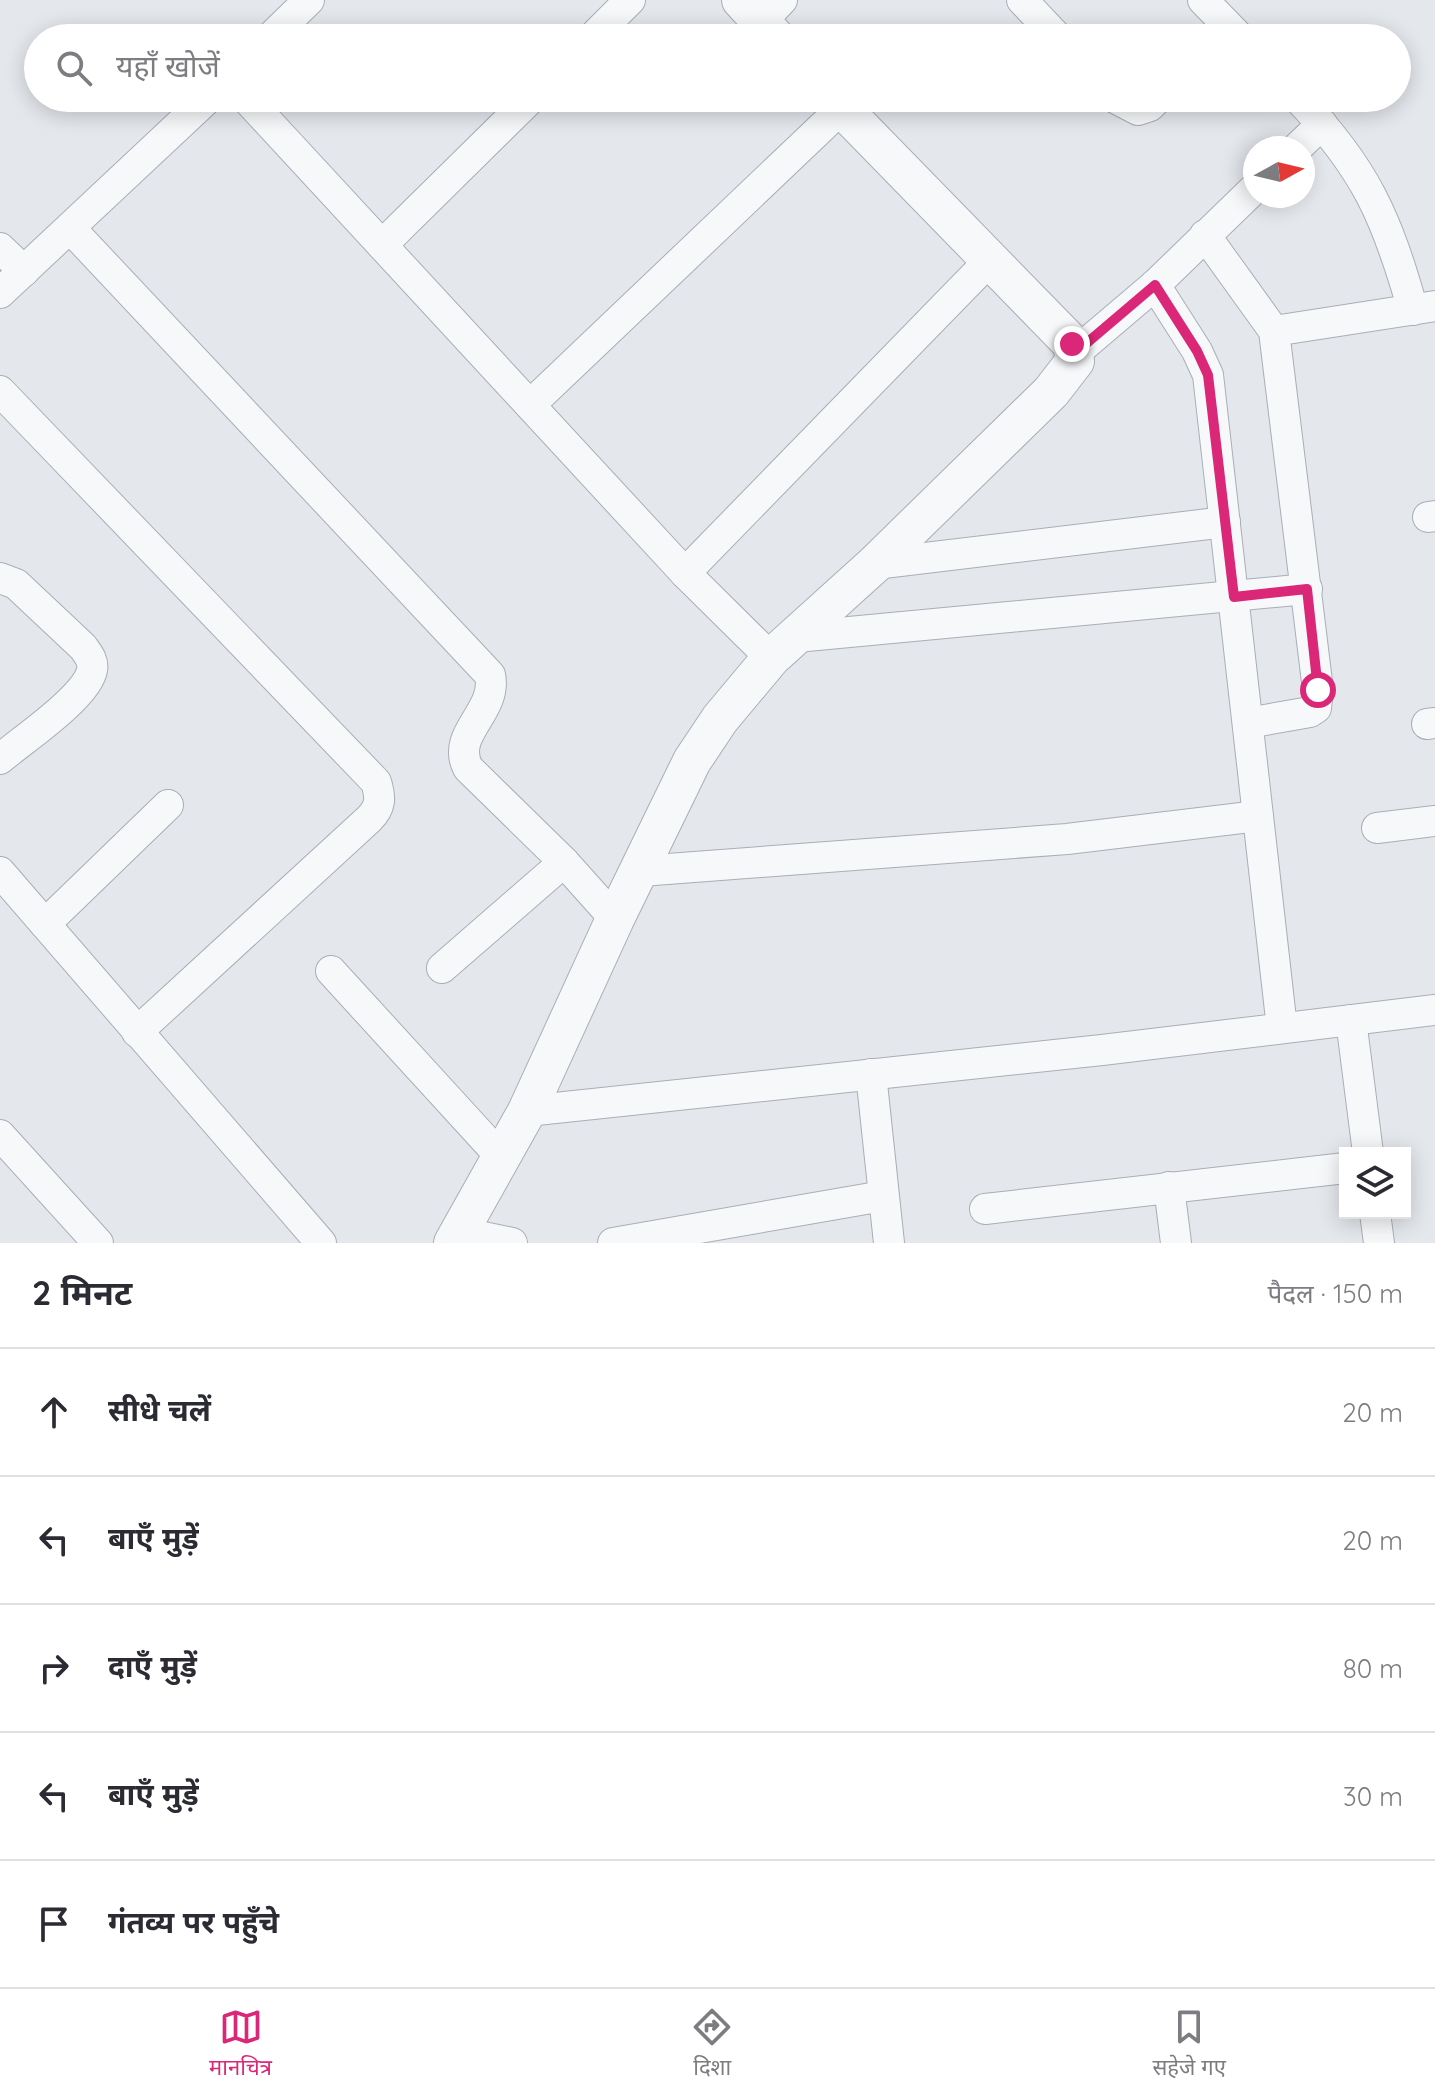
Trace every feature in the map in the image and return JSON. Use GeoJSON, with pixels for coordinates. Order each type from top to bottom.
{"type":"FeatureCollection","features":[{"type":"Feature","properties":{"kind":"street"},"geometry":{"type":"LineString","coordinates":[[284,24],[309,0]]}},
{"type":"Feature","properties":{"kind":"street"},"geometry":{"type":"LineString","coordinates":[[606,24],[630,0]]}},
{"type":"Feature","properties":{"kind":"street"},"geometry":{"type":"LineString","coordinates":[[1022,0],[1045,24]]}},
{"type":"Feature","properties":{"kind":"street"},"geometry":{"type":"LineString","coordinates":[[1203,0],[1220,24]]}},
{"type":"Feature","properties":{"kind":"street"},"geometry":{"type":"LineString","coordinates":[[0,293],[193,112]]}},
{"type":"Feature","properties":{"kind":"street"},"geometry":{"type":"LineString","coordinates":[[259,112],[685,573],[783,647],[1307,589]]}},
{"type":"Feature","properties":{"kind":"street"},"geometry":{"type":"LineString","coordinates":[[382,245],[517,112]]}},
{"type":"Feature","properties":{"kind":"street"},"geometry":{"type":"LineString","coordinates":[[530,405],[828,112]]}},
{"type":"Feature","properties":{"kind":"street"},"geometry":{"type":"LineString","coordinates":[[512,1243],[456,1238],[527,1111],[615,919],[704,742],[783,647],[875,564],[1071,369],[1075,353],[1072,344],[846,112]]}},
{"type":"Feature","properties":{"kind":"street"},"geometry":{"type":"LineString","coordinates":[[1274,331],[1424,308],[1376,200],[1311,112]]}},
{"type":"Feature","properties":{"kind":"street"},"geometry":{"type":"LineString","coordinates":[[1310,136],[1322,124]]}},
{"type":"Feature","properties":{"kind":"street"},"geometry":{"type":"LineString","coordinates":[[1075,353],[1155,285],[1243,199]]}},
{"type":"Feature","properties":{"kind":"street"},"geometry":{"type":"LineString","coordinates":[[70,228],[490,675],[490,700],[462,746],[462,756],[468,768],[564,862],[615,919]]}},
{"type":"Feature","properties":{"kind":"street"},"geometry":{"type":"LineString","coordinates":[[1205,235],[1274,331],[1318,690],[1316,708],[1248,723]]}},
{"type":"Feature","properties":{"kind":"street"},"geometry":{"type":"LineString","coordinates":[[0,248],[24,271]]}},
{"type":"Feature","properties":{"kind":"street"},"geometry":{"type":"LineString","coordinates":[[685,573],[989,261]]}},
{"type":"Feature","properties":{"kind":"street"},"geometry":{"type":"LineString","coordinates":[[1155,285],[1197,351],[1208,375],[1282,1028]]}},
{"type":"Feature","properties":{"kind":"street"},"geometry":{"type":"LineString","coordinates":[[0,391],[376,782],[380,793],[379,808],[369,819],[137,1032]]}},
{"type":"Feature","properties":{"kind":"street"},"geometry":{"type":"LineString","coordinates":[[875,564],[1225,522]]}},
{"type":"Feature","properties":{"kind":"street"},"geometry":{"type":"LineString","coordinates":[[0,578],[16,584],[83,647],[92,659],[93,670],[82,690],[0,759]]}},
{"type":"Feature","properties":{"kind":"street"},"geometry":{"type":"LineString","coordinates":[[45,924],[168,805]]}},
{"type":"Feature","properties":{"kind":"street"},"geometry":{"type":"LineString","coordinates":[[641,871],[1067,839],[1258,816]]}},
{"type":"Feature","properties":{"kind":"street"},"geometry":{"type":"LineString","coordinates":[[1377,828],[1435,821]]}},
{"type":"Feature","properties":{"kind":"street"},"geometry":{"type":"LineString","coordinates":[[442,968],[564,862]]}},
{"type":"Feature","properties":{"kind":"street"},"geometry":{"type":"LineString","coordinates":[[0,872],[321,1243]]}},
{"type":"Feature","properties":{"kind":"street"},"geometry":{"type":"LineString","coordinates":[[331,971],[501,1157]]}},
{"type":"Feature","properties":{"kind":"street"},"geometry":{"type":"LineString","coordinates":[[527,1111],[1435,1010]]}},
{"type":"Feature","properties":{"kind":"street"},"geometry":{"type":"LineString","coordinates":[[1351,1020],[1367,1147]]}},
{"type":"Feature","properties":{"kind":"street"},"geometry":{"type":"LineString","coordinates":[[871,1074],[889,1243]]}},
{"type":"Feature","properties":{"kind":"street"},"geometry":{"type":"LineString","coordinates":[[0,1135],[98,1243]]}},
{"type":"Feature","properties":{"kind":"street"},"geometry":{"type":"LineString","coordinates":[[985,1209],[1339,1169]]}},
{"type":"Feature","properties":{"kind":"street"},"geometry":{"type":"LineString","coordinates":[[1169,1187],[1176,1243]]}},
{"type":"Feature","properties":{"kind":"street"},"geometry":{"type":"LineString","coordinates":[[613,1243],[883,1196]]}},
{"type":"Feature","properties":{"kind":"street"},"geometry":{"type":"LineString","coordinates":[[1376,1219],[1379,1243]]}},
{"type":"Feature","properties":{"kind":"route"},"geometry":{"type":"LineString","coordinates":[[1072,344],[1075,353],[1155,285],[1197,351],[1208,375],[1234,597],[1307,589],[1318,690]]}}]}
